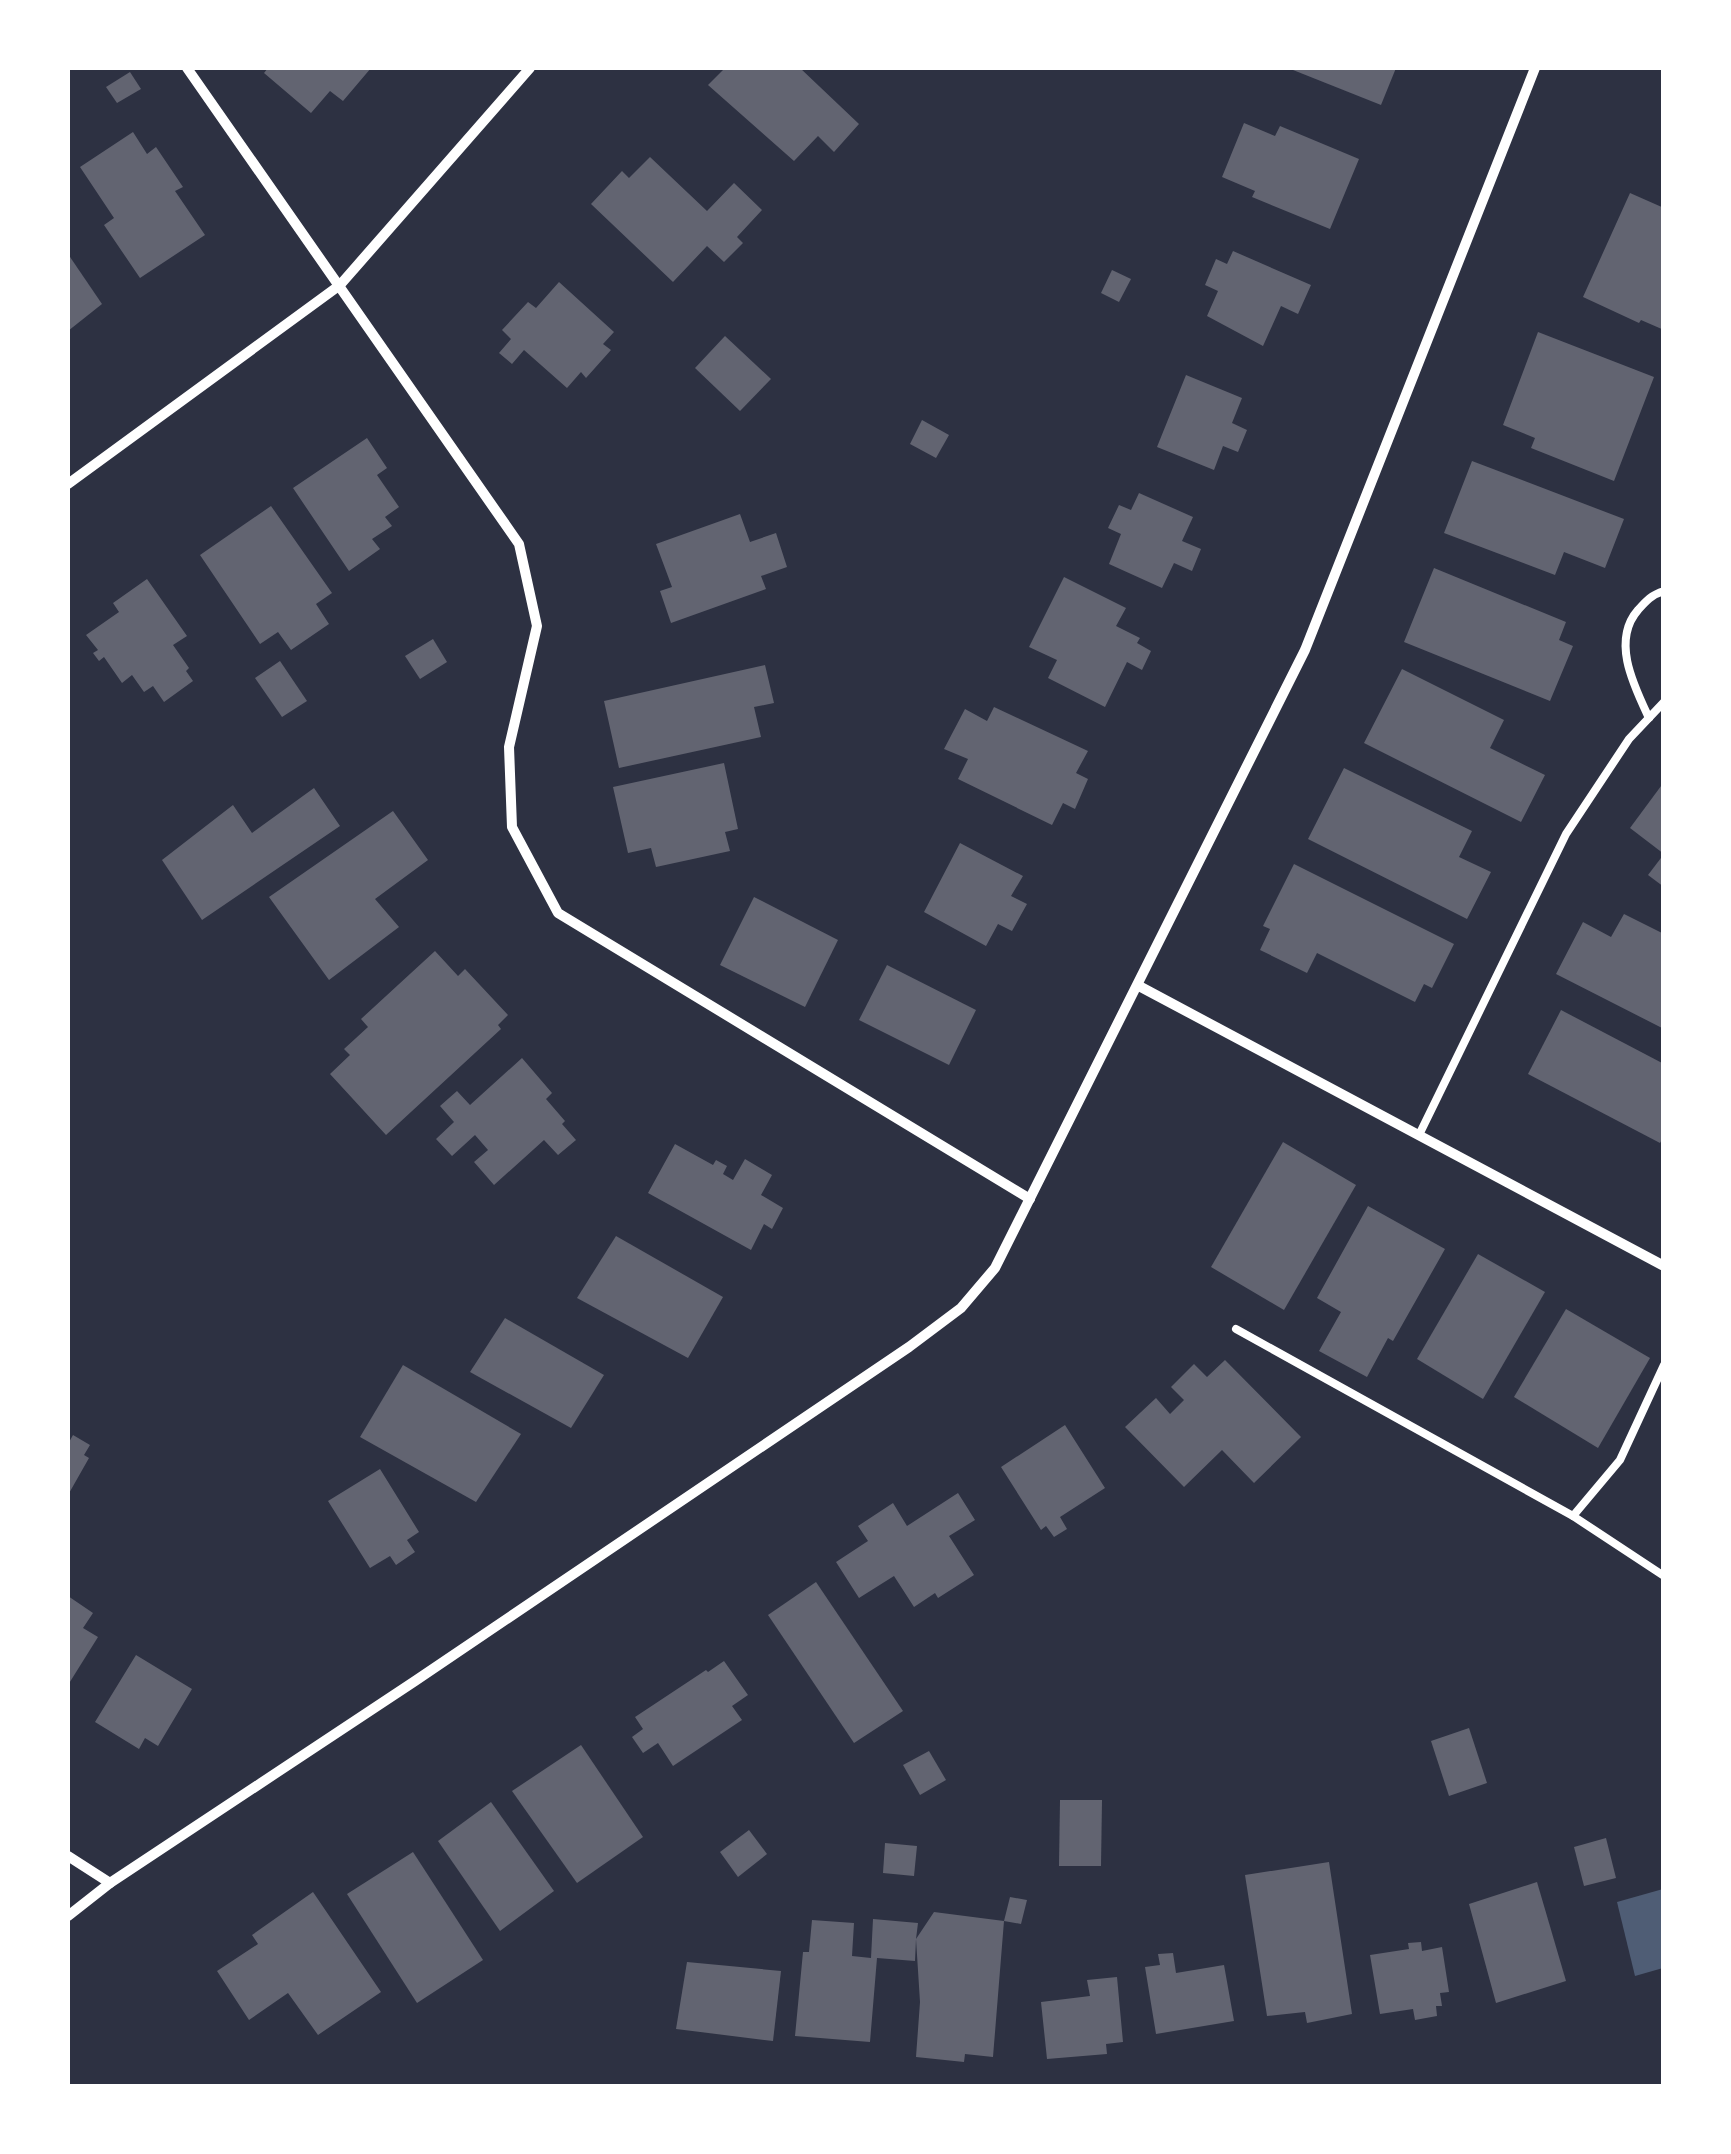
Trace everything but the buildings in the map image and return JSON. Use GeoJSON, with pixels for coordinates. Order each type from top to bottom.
{"type":"FeatureCollection","features":[{"type":"Feature","properties":{"kind":"street"},"geometry":{"type":"LineString","coordinates":[[187,68],[519,544],[537,626],[509,747],[512,827],[558,913],[1030,1199]]}},
{"type":"Feature","properties":{"kind":"street"},"geometry":{"type":"LineString","coordinates":[[68,484],[340,285],[530,68]]}},
{"type":"Feature","properties":{"kind":"street"},"geometry":{"type":"LineString","coordinates":[[68,1916],[110,1883],[909,1347],[961,1308],[995,1268],[1305,650],[1535,68]]}},
{"type":"Feature","properties":{"kind":"street"},"geometry":{"type":"LineString","coordinates":[[1138,986],[1664,1266]]}},
{"type":"Feature","properties":{"kind":"street"},"geometry":{"type":"LineString","coordinates":[[68,1856],[110,1883]]}},
{"type":"Feature","properties":{"kind":"lane"},"geometry":{"type":"LineString","coordinates":[[1649,718],[1630,675],[1626,651],[1628,621],[1650,596],[1664,591]]}},
{"type":"Feature","properties":{"kind":"lane"},"geometry":{"type":"LineString","coordinates":[[1419,1135],[1566,834],[1629,739],[1664,702]]}},
{"type":"Feature","properties":{"kind":"lane"},"geometry":{"type":"LineString","coordinates":[[1236,1329],[1573,1516],[1664,1576]]}},
{"type":"Feature","properties":{"kind":"lane"},"geometry":{"type":"LineString","coordinates":[[1573,1516],[1620,1460],[1664,1365]]}},
{"type":"Feature","properties":{"kind":"water"},"geometry":{"type":"Polygon","coordinates":[[[1663,1889],[1663,1968],[1635,1976],[1617,1902],[1663,1889]]]}}]}
